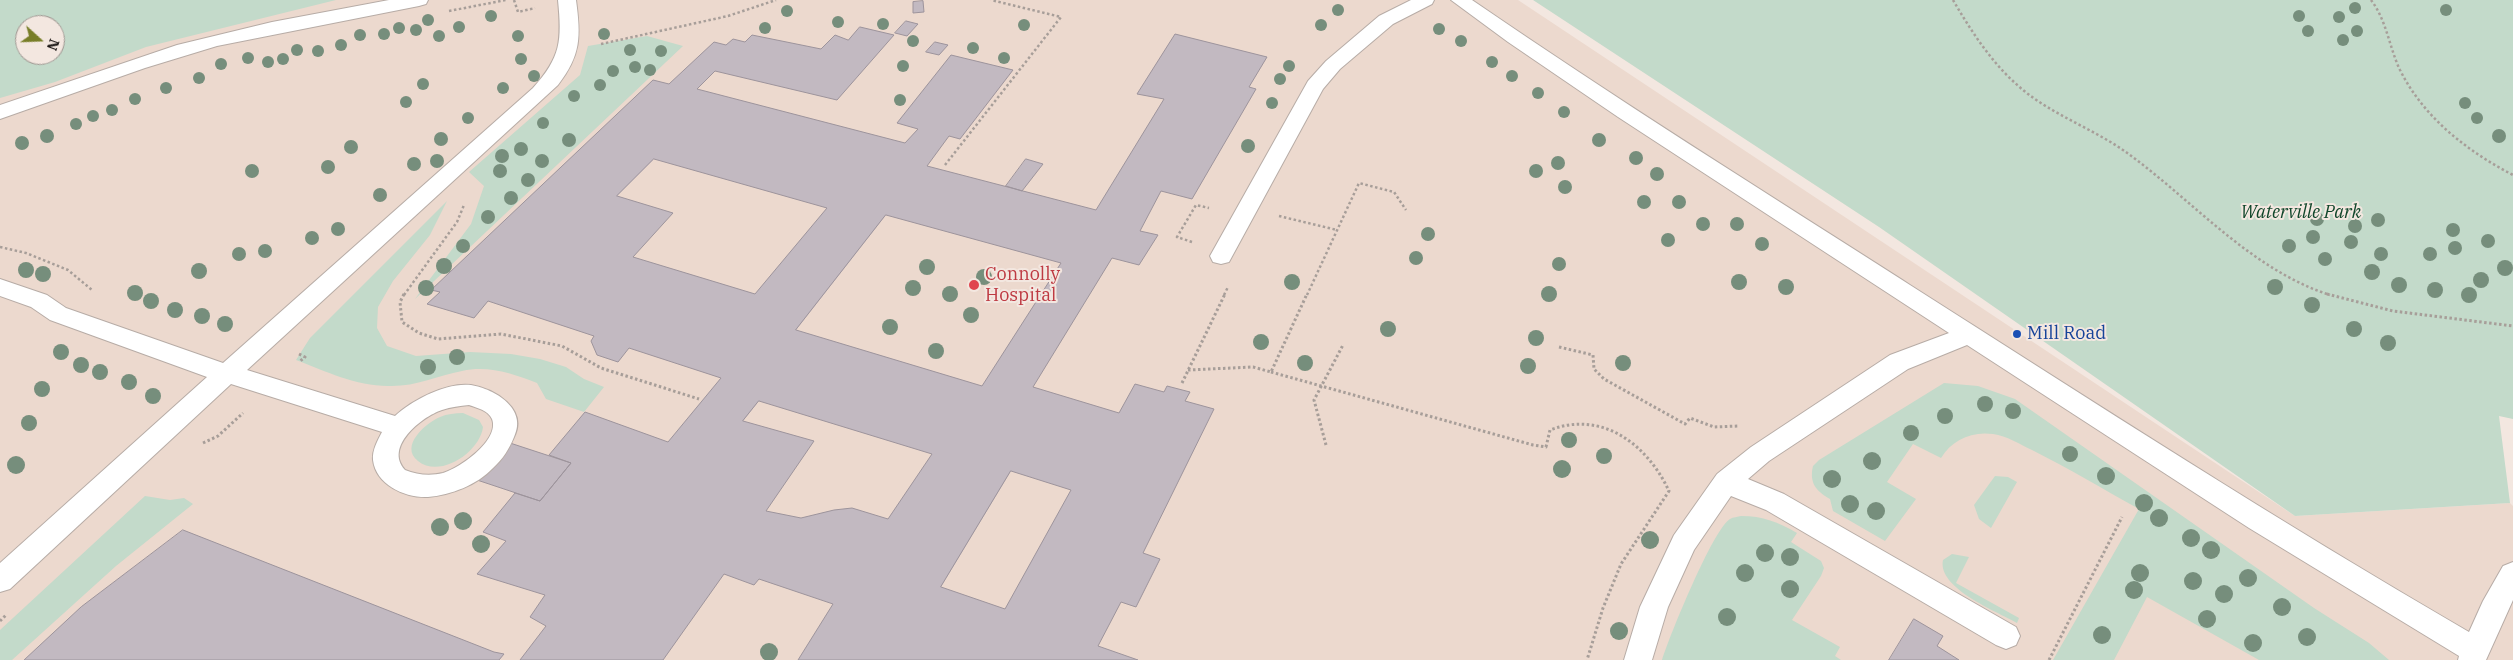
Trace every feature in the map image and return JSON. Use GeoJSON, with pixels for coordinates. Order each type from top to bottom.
{"type":"FeatureCollection","features":[{"type":"Feature","properties":{"kind":"lane"},"geometry":{"type":"LineString","coordinates":[[0,112],[88,80],[185,49],[245,34],[419,0]]}},
{"type":"Feature","properties":{"kind":"lane"},"geometry":{"type":"LineString","coordinates":[[0,580],[559,73],[570,49],[567,0]]}},
{"type":"Feature","properties":{"kind":"lane"},"geometry":{"type":"LineString","coordinates":[[1221,256],[1249,209],[1312,90],[1329,70],[1386,20],[1425,0]]}},
{"type":"Feature","properties":{"kind":"lane"},"geometry":{"type":"LineString","coordinates":[[1460,0],[1548,62],[1969,335],[2473,655],[2492,610],[2513,574]]}},
{"type":"Feature","properties":{"kind":"lane"},"geometry":{"type":"LineString","coordinates":[[0,287],[39,301],[58,314],[226,374],[399,427]]}},
{"type":"Feature","properties":{"kind":"lane"},"geometry":{"type":"LineString","coordinates":[[1638,660],[1654,607],[1684,543],[1726,482],[1760,454],[1899,362],[1969,335]]}},
{"type":"Feature","properties":{"kind":"lane"},"geometry":{"type":"LineString","coordinates":[[470,395],[487,398],[499,406],[505,418],[505,432],[499,446],[486,461],[450,482],[430,486],[411,485],[396,479],[387,469],[385,456],[389,441],[399,427],[414,414],[432,403],[452,397],[470,395]]}},
{"type":"Feature","properties":{"kind":"lane"},"geometry":{"type":"LineString","coordinates":[[1726,482],[1775,502],[2006,636]]}},
{"type":"Feature","properties":{"kind":"path"},"geometry":{"type":"LineString","coordinates":[[945,165],[1061,17],[991,0]]}},
{"type":"Feature","properties":{"kind":"path"},"geometry":{"type":"LineString","coordinates":[[1953,0],[1985,50],[2015,83],[2046,105],[2108,140],[2256,255],[2289,276],[2322,292],[2382,309],[2513,326]]}},
{"type":"Feature","properties":{"kind":"path"},"geometry":{"type":"LineString","coordinates":[[2371,0],[2382,16],[2400,70],[2422,105],[2465,145],[2513,175]]}},
{"type":"Feature","properties":{"kind":"path"},"geometry":{"type":"LineString","coordinates":[[449,174],[466,191],[463,210],[449,234],[408,287],[400,302],[402,322],[419,333],[438,339],[501,334],[562,346],[601,368],[699,399]]}},
{"type":"Feature","properties":{"kind":"path"},"geometry":{"type":"LineString","coordinates":[[1271,372],[1359,183],[1394,192],[1406,210]]}},
{"type":"Feature","properties":{"kind":"path"},"geometry":{"type":"LineString","coordinates":[[1249,209],[1337,230]]}},
{"type":"Feature","properties":{"kind":"path"},"geometry":{"type":"LineString","coordinates":[[1326,445],[1314,400],[1343,346]]}},
{"type":"Feature","properties":{"kind":"path"},"geometry":{"type":"LineString","coordinates":[[1559,347],[1593,355],[1594,369],[1604,379],[1685,424],[1690,418],[1712,428],[1724,430],[1738,426],[1746,420]]}},
{"type":"Feature","properties":{"kind":"path"},"geometry":{"type":"LineString","coordinates":[[1188,370],[1253,367],[1533,445],[1546,446],[1550,430],[1562,423],[1579,421],[1594,423],[1614,431],[1640,449],[1664,476],[1669,490],[1621,564],[1587,660]]}},
{"type":"Feature","properties":{"kind":"path"},"geometry":{"type":"LineString","coordinates":[[2049,660],[2122,517]]}},
{"type":"Feature","properties":{"kind":"shaded area","name":"Connolly Hospital"},"geometry":{"type":"Polygon","coordinates":[[[280,0],[1518,0],[2295,516],[2510,503],[2513,506],[2513,660],[0,660],[0,67],[15,63],[15,65],[65,65],[65,51],[280,0]]]}},
{"type":"Feature","properties":{"kind":"green space"},"geometry":{"type":"Polygon","coordinates":[[[0,0],[336,0],[146,47],[55,82],[0,98],[0,0]]]}},
{"type":"Feature","properties":{"kind":"green space","name":"Waterville Park"},"geometry":{"type":"Polygon","coordinates":[[[1533,0],[2513,0],[2513,419],[2499,416],[2510,503],[2295,516],[1879,227],[1533,0]]]}},
{"type":"Feature","properties":{"kind":"green space"},"geometry":{"type":"Polygon","coordinates":[[[647,36],[683,46],[415,299],[471,224],[484,186],[469,172],[580,75],[588,46],[647,36]]]}},
{"type":"Feature","properties":{"kind":"green space"},"geometry":{"type":"Polygon","coordinates":[[[447,201],[430,235],[393,281],[378,307],[377,328],[387,346],[416,356],[470,352],[511,354],[540,359],[566,367],[584,379],[604,387],[584,412],[546,399],[537,383],[501,371],[472,369],[417,383],[388,386],[352,381],[296,360],[310,338],[447,201]]]}},
{"type":"Feature","properties":{"kind":"green space"},"geometry":{"type":"Polygon","coordinates":[[[1944,383],[1978,386],[2015,399],[2314,608],[2369,643],[2389,660],[2259,660],[2147,597],[2114,660],[2053,660],[2139,509],[2008,438],[1985,433],[1963,438],[1951,446],[1941,458],[1913,444],[1887,482],[1916,499],[1885,541],[1833,511],[1830,499],[1817,490],[1813,482],[1813,466],[1819,460],[1944,383]]]}},
{"type":"Feature","properties":{"kind":"green space"},"geometry":{"type":"Polygon","coordinates":[[[463,413],[479,420],[483,427],[475,445],[458,460],[447,465],[427,466],[418,461],[411,449],[413,442],[422,430],[440,417],[463,413]]]}},
{"type":"Feature","properties":{"kind":"green space"},"geometry":{"type":"Polygon","coordinates":[[[1995,476],[2008,477],[2017,482],[1991,528],[1979,519],[1974,505],[1995,476]]]}},
{"type":"Feature","properties":{"kind":"green space"},"geometry":{"type":"Polygon","coordinates":[[[145,496],[170,500],[184,498],[193,504],[116,566],[12,660],[0,660],[0,630],[145,496]]]}},
{"type":"Feature","properties":{"kind":"green space"},"geometry":{"type":"Polygon","coordinates":[[[1741,516],[1770,520],[1797,533],[1791,542],[1821,561],[1824,568],[1821,576],[1792,620],[1840,647],[1835,656],[1841,660],[1662,660],[1682,608],[1713,542],[1722,527],[1730,519],[1741,516]]]}},
{"type":"Feature","properties":{"kind":"green space"},"geometry":{"type":"Polygon","coordinates":[[[1952,554],[1969,557],[1956,583],[2019,618],[2017,623],[1970,598],[1949,580],[1944,570],[1943,560],[1952,554]]]}},
{"type":"Feature","properties":{"kind":"building"},"geometry":{"type":"Polygon","coordinates":[[[923,1],[924,12],[913,13],[913,2],[923,1]]]}},
{"type":"Feature","properties":{"kind":"building"},"geometry":{"type":"Polygon","coordinates":[[[906,21],[918,24],[907,36],[895,33],[906,21]]]}},
{"type":"Feature","properties":{"kind":"building"},"geometry":{"type":"Polygon","coordinates":[[[860,27],[894,35],[837,100],[715,71],[697,89],[905,143],[918,129],[897,123],[951,55],[1013,70],[960,139],[949,136],[927,166],[1096,210],[1164,99],[1137,94],[1175,34],[1267,57],[1249,87],[1256,89],[1192,199],[1161,191],[1140,231],[1158,235],[1139,265],[1112,258],[1033,387],[1119,413],[1135,384],[1164,392],[1167,386],[1190,392],[1185,401],[1214,409],[1143,553],[1160,559],[1136,607],[1121,602],[1098,646],[1138,660],[798,660],[833,604],[759,579],[754,585],[724,574],[663,660],[520,660],[546,626],[530,617],[545,595],[477,574],[506,541],[483,532],[515,493],[540,501],[571,463],[549,455],[585,412],[668,442],[721,378],[629,348],[618,362],[597,355],[591,341],[594,336],[488,301],[474,318],[427,304],[440,292],[431,290],[653,80],[669,84],[714,42],[726,45],[733,39],[745,42],[752,35],[821,49],[835,35],[848,40],[860,27]],[[654,159],[617,196],[673,213],[633,257],[755,294],[827,208],[654,159]],[[886,215],[796,330],[982,386],[1061,263],[886,215]],[[759,401],[743,421],[814,441],[766,511],[801,518],[834,510],[852,508],[888,519],[932,454],[759,401]],[[1011,471],[941,587],[1005,609],[1071,490],[1011,471]]]}},
{"type":"Feature","properties":{"kind":"building"},"geometry":{"type":"Polygon","coordinates":[[[935,42],[948,45],[939,55],[926,52],[935,42]]]}},
{"type":"Feature","properties":{"kind":"building"},"geometry":{"type":"Polygon","coordinates":[[[1026,159],[1043,164],[1022,191],[1006,186],[1026,159]]]}},
{"type":"Feature","properties":{"kind":"building"},"geometry":{"type":"Polygon","coordinates":[[[510,443],[571,463],[540,501],[477,480],[510,443]]]}},
{"type":"Feature","properties":{"kind":"building"},"geometry":{"type":"Polygon","coordinates":[[[183,530],[494,652],[504,654],[499,660],[24,660],[81,607],[183,530]]]}},
{"type":"Feature","properties":{"kind":"building"},"geometry":{"type":"Polygon","coordinates":[[[1914,619],[1943,636],[1937,646],[1959,660],[1889,660],[1914,619]]]}},
{"type":"Feature","properties":{"kind":"place","name":"Connolly Hospital"},"geometry":{"type":"Point","coordinates":[974,285]}},
{"type":"Feature","properties":{"kind":"place","name":"Mill Road"},"geometry":{"type":"Point","coordinates":[2017,334]}}]}
